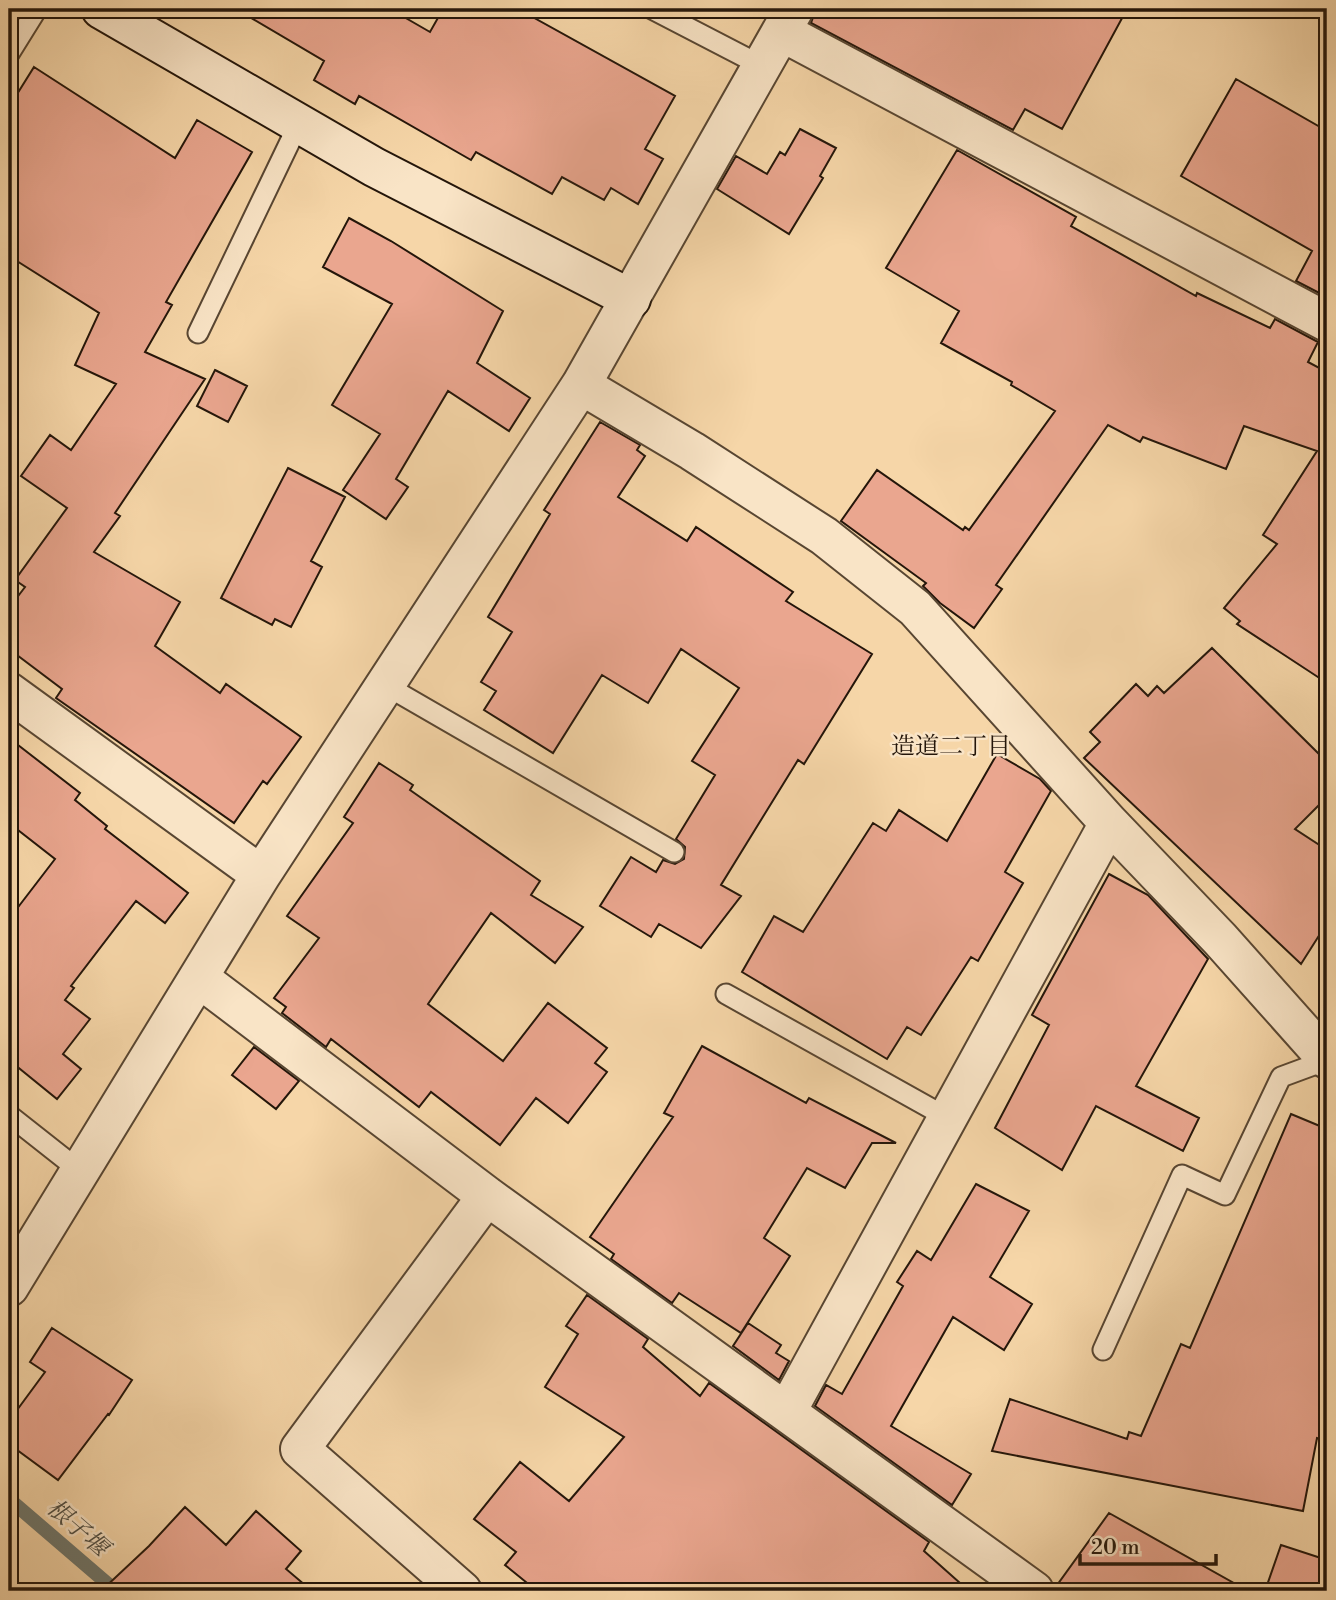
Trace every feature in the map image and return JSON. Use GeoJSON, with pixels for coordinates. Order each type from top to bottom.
{"type":"FeatureCollection","features":[{"type":"Feature","properties":{"kind":"street"},"geometry":{"type":"LineString","coordinates":[[101,9],[374,167],[632,299]]}},
{"type":"Feature","properties":{"kind":"street"},"geometry":{"type":"LineString","coordinates":[[9,1287],[261,876],[581,385],[788,20],[1327,321]]}},
{"type":"Feature","properties":{"kind":"street"},"geometry":{"type":"LineString","coordinates":[[581,385],[692,451],[824,536],[915,608],[1109,823],[1220,939],[1327,1060]]}},
{"type":"Feature","properties":{"kind":"street"},"geometry":{"type":"LineString","coordinates":[[9,692],[261,876]]}},
{"type":"Feature","properties":{"kind":"street"},"geometry":{"type":"LineString","coordinates":[[787,1411],[1109,823]]}},
{"type":"Feature","properties":{"kind":"street"},"geometry":{"type":"LineString","coordinates":[[199,978],[487,1196],[1034,1591]]}},
{"type":"Feature","properties":{"kind":"street"},"geometry":{"type":"LineString","coordinates":[[462,1591],[300,1448],[487,1196]]}},
{"type":"Feature","properties":{"kind":"lane"},"geometry":{"type":"LineString","coordinates":[[9,54],[37,9]]}},
{"type":"Feature","properties":{"kind":"lane"},"geometry":{"type":"LineString","coordinates":[[652,9],[762,66]]}},
{"type":"Feature","properties":{"kind":"lane"},"geometry":{"type":"LineString","coordinates":[[198,333],[299,123]]}},
{"type":"Feature","properties":{"kind":"lane"},"geometry":{"type":"LineString","coordinates":[[385,685],[674,852]]}},
{"type":"Feature","properties":{"kind":"lane"},"geometry":{"type":"LineString","coordinates":[[726,994],[948,1118]]}},
{"type":"Feature","properties":{"kind":"lane"},"geometry":{"type":"LineString","coordinates":[[1103,1350],[1182,1175],[1225,1195],[1281,1077],[1327,1060]]}},
{"type":"Feature","properties":{"kind":"lane"},"geometry":{"type":"LineString","coordinates":[[9,1115],[80,1171]]}},
{"type":"Feature","properties":{"kind":"building"},"geometry":{"type":"Polygon","coordinates":[[[236,9],[390,9],[430,32],[443,9],[518,9],[675,96],[645,149],[663,159],[638,204],[611,188],[604,200],[562,177],[552,194],[476,152],[471,160],[359,96],[355,104],[314,80],[324,61],[236,9]]]}},
{"type":"Feature","properties":{"kind":"building"},"geometry":{"type":"Polygon","coordinates":[[[816,9],[1127,9],[1062,129],[1025,109],[1013,130],[811,23],[816,9]]]}},
{"type":"Feature","properties":{"kind":"building"},"geometry":{"type":"Polygon","coordinates":[[[34,67],[175,158],[197,120],[252,152],[166,302],[172,305],[145,352],[205,379],[115,513],[120,516],[94,552],[180,602],[155,646],[220,693],[226,684],[301,737],[267,784],[263,781],[234,823],[56,698],[62,689],[9,649],[9,608],[25,587],[15,580],[67,508],[21,476],[50,435],[71,450],[116,384],[75,365],[99,313],[9,256],[9,107],[34,67]]]}},
{"type":"Feature","properties":{"kind":"building"},"geometry":{"type":"Polygon","coordinates":[[[1236,79],[1327,131],[1327,297],[1296,281],[1312,251],[1181,176],[1236,79]]]}},
{"type":"Feature","properties":{"kind":"building"},"geometry":{"type":"Polygon","coordinates":[[[800,129],[836,148],[820,176],[823,178],[789,234],[717,189],[736,156],[767,174],[780,152],[785,155],[800,129]]]}},
{"type":"Feature","properties":{"kind":"building"},"geometry":{"type":"Polygon","coordinates":[[[957,150],[1076,217],[1071,226],[1196,296],[1197,293],[1270,328],[1275,319],[1318,342],[1308,362],[1327,372],[1327,683],[1237,624],[1240,621],[1224,608],[1277,544],[1263,535],[1317,451],[1244,426],[1226,469],[1143,437],[1140,442],[1108,425],[996,585],[1002,589],[974,628],[940,603],[923,586],[926,583],[841,521],[877,470],[963,530],[965,527],[969,530],[1055,411],[1011,385],[1012,382],[941,343],[959,311],[886,268],[957,150]]]}},
{"type":"Feature","properties":{"kind":"building"},"geometry":{"type":"Polygon","coordinates":[[[349,218],[503,311],[477,363],[530,398],[509,431],[448,391],[396,479],[408,487],[386,519],[343,490],[380,434],[332,405],[392,304],[323,267],[349,218]]]}},
{"type":"Feature","properties":{"kind":"building"},"geometry":{"type":"Polygon","coordinates":[[[215,370],[247,386],[228,422],[197,406],[215,370]]]}},
{"type":"Feature","properties":{"kind":"building"},"geometry":{"type":"Polygon","coordinates":[[[600,422],[640,445],[637,450],[645,456],[618,497],[687,541],[696,527],[793,592],[786,601],[872,654],[804,764],[798,760],[721,885],[741,896],[701,948],[659,924],[651,937],[600,906],[631,857],[656,872],[663,860],[675,864],[684,859],[685,847],[676,839],[715,775],[692,761],[739,688],[681,649],[648,703],[602,675],[553,753],[484,710],[496,691],[481,682],[512,632],[488,617],[550,514],[544,510],[600,422]]]}},
{"type":"Feature","properties":{"kind":"building"},"geometry":{"type":"Polygon","coordinates":[[[288,468],[345,497],[311,561],[322,567],[291,627],[275,619],[272,625],[221,598],[288,468]]]}},
{"type":"Feature","properties":{"kind":"building"},"geometry":{"type":"Polygon","coordinates":[[[1212,648],[1327,762],[1327,797],[1295,829],[1327,850],[1327,923],[1301,964],[1084,758],[1100,742],[1090,732],[1136,684],[1148,696],[1157,686],[1164,693],[1212,648]]]}},
{"type":"Feature","properties":{"kind":"building"},"geometry":{"type":"Polygon","coordinates":[[[9,738],[80,793],[75,800],[107,826],[105,829],[188,893],[165,923],[136,901],[71,986],[74,988],[65,1000],[90,1019],[63,1054],[81,1069],[57,1099],[9,1060],[9,919],[55,859],[9,823],[9,738]]]}},
{"type":"Feature","properties":{"kind":"building"},"geometry":{"type":"Polygon","coordinates":[[[997,754],[1040,779],[1051,791],[1005,872],[1023,883],[978,961],[971,957],[921,1035],[907,1027],[887,1059],[742,972],[774,916],[803,932],[873,823],[886,831],[899,810],[947,841],[997,754]]]}},
{"type":"Feature","properties":{"kind":"building"},"geometry":{"type":"Polygon","coordinates":[[[379,763],[413,785],[410,790],[540,881],[531,895],[583,927],[555,963],[491,913],[428,1004],[503,1061],[548,1003],[607,1048],[595,1063],[607,1072],[568,1123],[536,1098],[500,1145],[431,1092],[419,1107],[331,1039],[326,1047],[282,1013],[286,1007],[274,998],[319,938],[287,916],[353,823],[344,817],[379,763]]]}},
{"type":"Feature","properties":{"kind":"building"},"geometry":{"type":"Polygon","coordinates":[[[1109,874],[1148,895],[1208,959],[1136,1086],[1199,1118],[1183,1151],[1096,1106],[1062,1170],[995,1128],[1049,1025],[1032,1015],[1109,874]]]}},
{"type":"Feature","properties":{"kind":"building"},"geometry":{"type":"Polygon","coordinates":[[[702,1046],[806,1103],[809,1098],[896,1143],[872,1143],[845,1188],[807,1168],[764,1238],[790,1256],[741,1333],[679,1293],[672,1303],[611,1259],[614,1254],[590,1237],[673,1117],[664,1113],[702,1046]]]}},
{"type":"Feature","properties":{"kind":"building"},"geometry":{"type":"Polygon","coordinates":[[[254,1047],[299,1081],[276,1109],[232,1075],[254,1047]]]}},
{"type":"Feature","properties":{"kind":"building"},"geometry":{"type":"Polygon","coordinates":[[[1291,1114],[1327,1129],[1327,1441],[1317,1438],[1303,1511],[992,1451],[1010,1399],[1127,1439],[1129,1432],[1141,1436],[1181,1344],[1190,1348],[1291,1114]]]}},
{"type":"Feature","properties":{"kind":"building"},"geometry":{"type":"Polygon","coordinates":[[[976,1184],[1029,1211],[990,1277],[1032,1304],[1004,1350],[953,1317],[891,1426],[971,1474],[952,1505],[815,1406],[826,1385],[842,1394],[903,1286],[897,1282],[917,1251],[931,1260],[976,1184]]]}},
{"type":"Feature","properties":{"kind":"building"},"geometry":{"type":"Polygon","coordinates":[[[587,1295],[648,1339],[643,1347],[700,1396],[709,1383],[929,1542],[924,1551],[969,1591],[537,1591],[505,1565],[516,1552],[474,1519],[520,1462],[569,1501],[624,1437],[545,1387],[578,1334],[566,1326],[587,1295]]]}},
{"type":"Feature","properties":{"kind":"building"},"geometry":{"type":"Polygon","coordinates":[[[748,1323],[781,1345],[776,1353],[789,1361],[779,1380],[733,1346],[748,1323]]]}},
{"type":"Feature","properties":{"kind":"building"},"geometry":{"type":"Polygon","coordinates":[[[52,1328],[132,1380],[109,1415],[58,1480],[9,1444],[9,1421],[45,1372],[30,1362],[52,1328]]]}},
{"type":"Feature","properties":{"kind":"building"},"geometry":{"type":"Polygon","coordinates":[[[185,1507],[226,1545],[256,1511],[301,1551],[286,1569],[312,1591],[101,1591],[149,1546],[185,1507]]]}},
{"type":"Feature","properties":{"kind":"building"},"geometry":{"type":"Polygon","coordinates":[[[1109,1513],[1248,1591],[1056,1591],[1055,1588],[1109,1513]]]}},
{"type":"Feature","properties":{"kind":"building"},"geometry":{"type":"Polygon","coordinates":[[[1281,1545],[1327,1560],[1327,1591],[1265,1591],[1281,1545]]]}},
{"type":"Feature","properties":{"kind":"waterway","name":"根子堰"},"geometry":{"type":"LineString","coordinates":[[9,1499],[116,1591]]}},
{"type":"Feature","properties":{"kind":"district","name":"造道二丁目"},"geometry":{"type":"Point","coordinates":[951,747]}}]}
